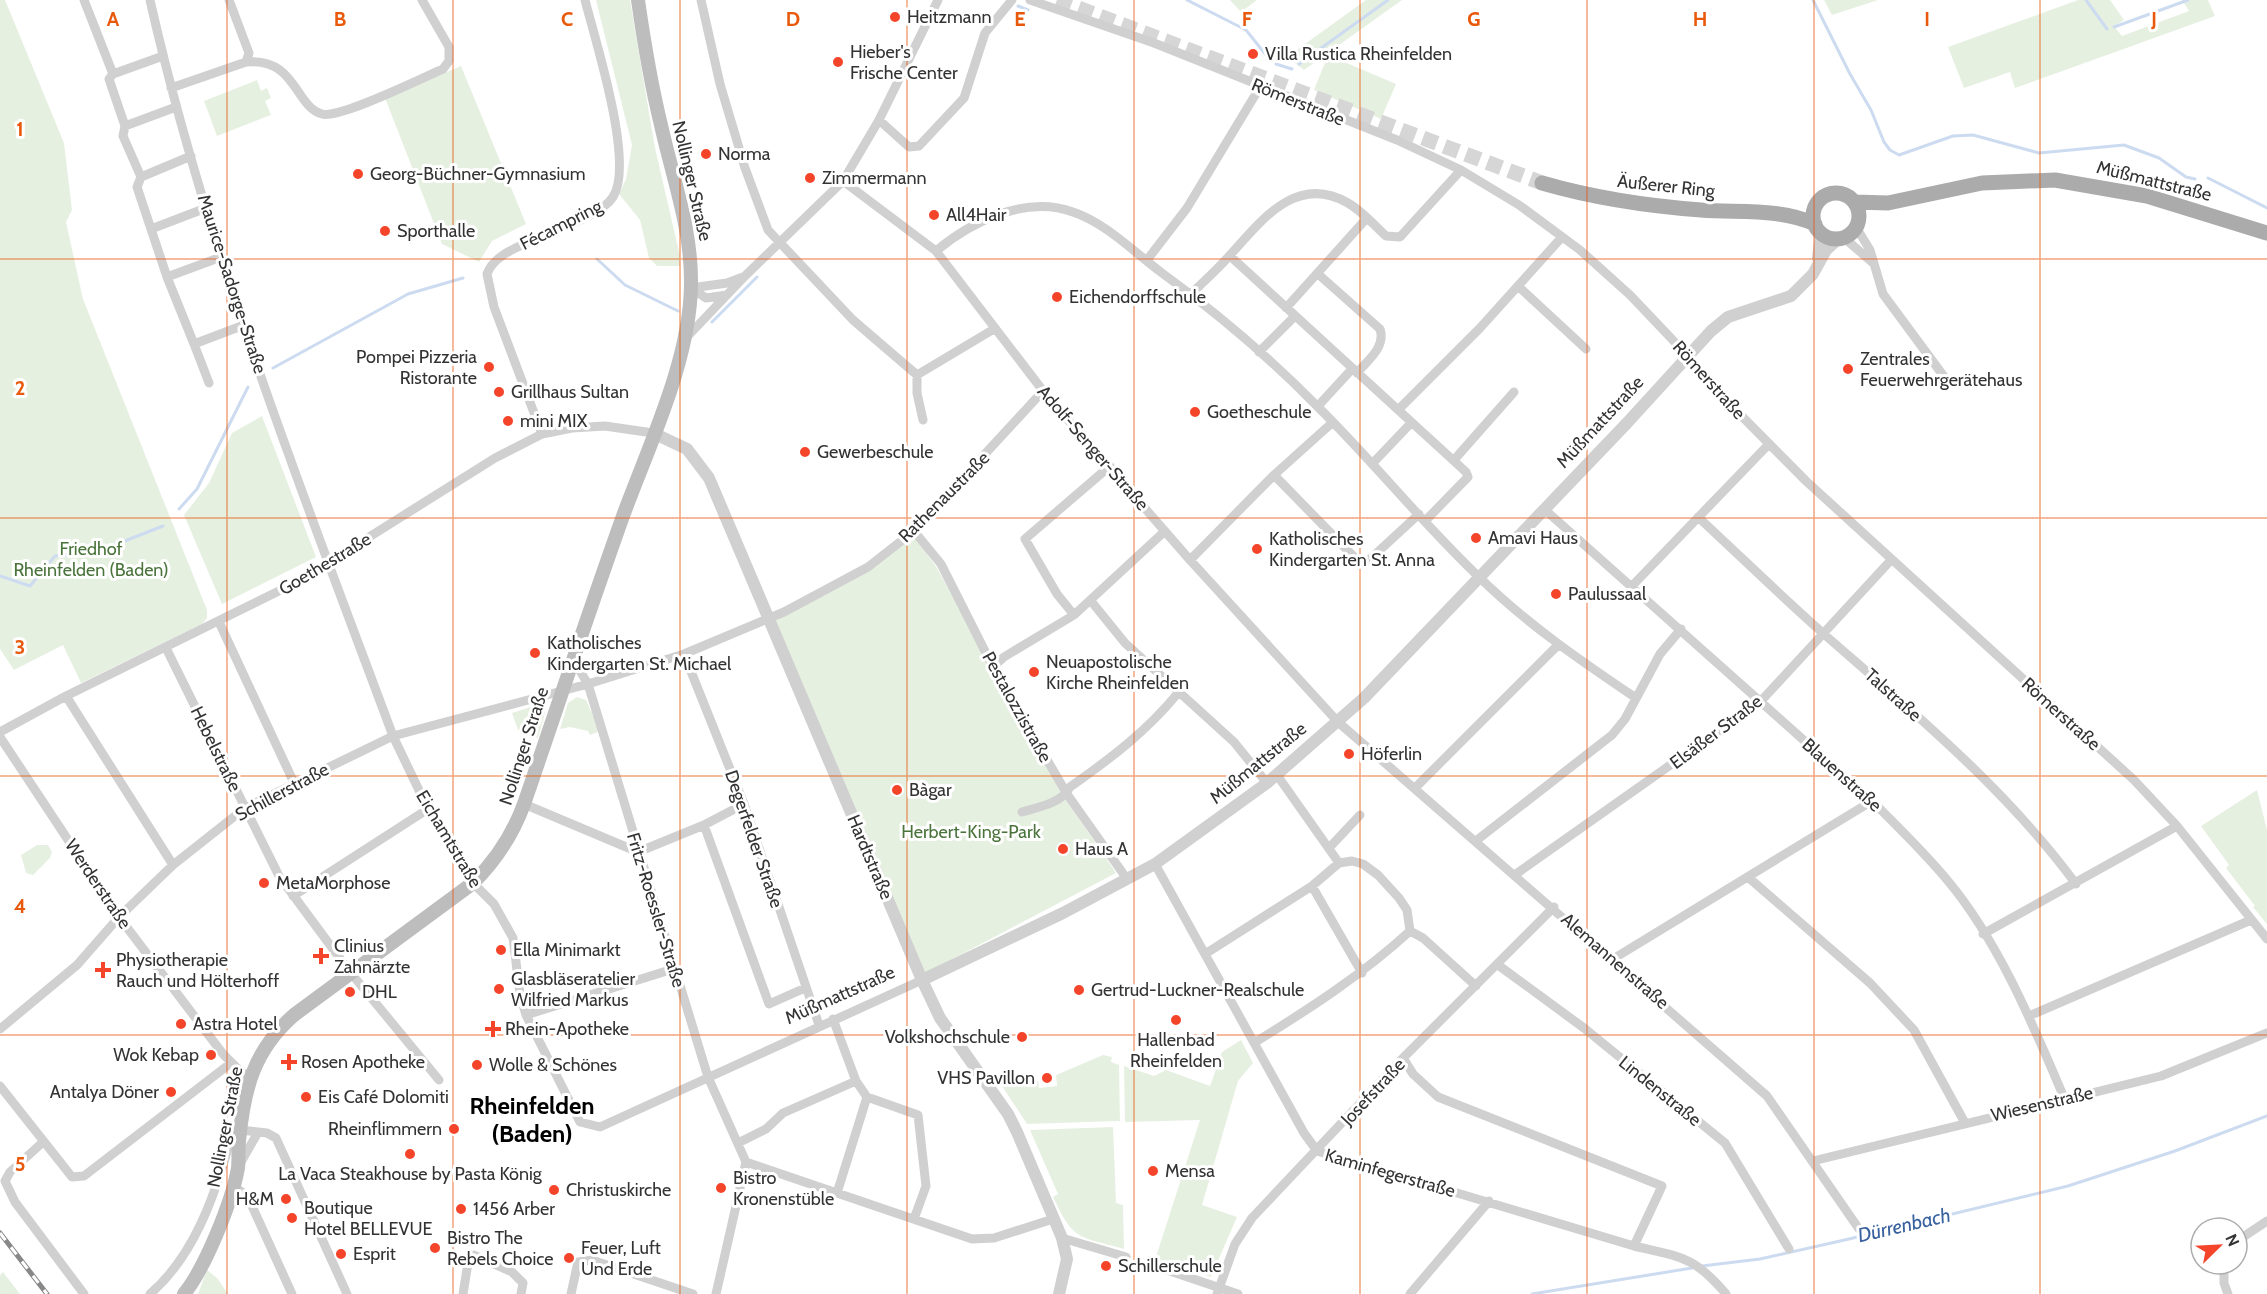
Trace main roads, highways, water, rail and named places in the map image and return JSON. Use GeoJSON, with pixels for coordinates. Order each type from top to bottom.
{"type":"FeatureCollection","features":[{"type":"Feature","properties":{"kind":"main road","name":"Nollinger Straße"},"geometry":{"type":"LineString","coordinates":[[186,1293],[218,1228],[234,1187],[240,1135],[251,1077],[261,1050],[272,1035],[294,1015],[473,883],[492,864],[517,822],[572,657],[654,433],[684,340],[691,288],[690,241],[661,125],[643,37],[639,0]]}},
{"type":"Feature","properties":{"kind":"main road","name":"Müßmattstraße"},"geometry":{"type":"LineString","coordinates":[[1855,202],[1888,203],[1983,183],[2055,180],[2147,196],[2267,233]]}},
{"type":"Feature","properties":{"kind":"main road","name":"Äußerer Ring"},"geometry":{"type":"LineString","coordinates":[[1542,183],[1636,204],[1789,214],[1818,228]]}},
{"type":"Feature","properties":{"kind":"main road"},"geometry":{"type":"LineString","coordinates":[[1837,193],[1855,202],[1857,223],[1841,238],[1829,237],[1818,228],[1814,215],[1817,203],[1824,196],[1837,193]]}},
{"type":"Feature","properties":{"kind":"main road","name":"Äußerer Ring"},"geometry":{"type":"LineString","coordinates":[[1789,214],[1817,203]]}},
{"type":"Feature","properties":{"kind":"main road","name":"Müßmattstraße"},"geometry":{"type":"LineString","coordinates":[[1857,223],[1888,203]]}},
{"type":"Feature","properties":{"kind":"waterway"},"geometry":{"type":"LineString","coordinates":[[1187,0],[1246,30],[1266,55]]}},
{"type":"Feature","properties":{"kind":"waterway"},"geometry":{"type":"LineString","coordinates":[[1299,64],[1388,0]]}},
{"type":"Feature","properties":{"kind":"waterway"},"geometry":{"type":"LineString","coordinates":[[1813,0],[1871,110],[1884,142],[1890,150],[1899,155],[1953,136],[1973,135],[2039,153],[2124,145],[2159,158],[2186,177],[2195,179]]}},
{"type":"Feature","properties":{"kind":"waterway"},"geometry":{"type":"LineString","coordinates":[[2086,0],[2107,29]]}},
{"type":"Feature","properties":{"kind":"waterway"},"geometry":{"type":"LineString","coordinates":[[2114,27],[2188,0]]}},
{"type":"Feature","properties":{"kind":"waterway"},"geometry":{"type":"LineString","coordinates":[[1018,6],[1028,10]]}},
{"type":"Feature","properties":{"kind":"waterway"},"geometry":{"type":"LineString","coordinates":[[1276,64],[1292,69]]}},
{"type":"Feature","properties":{"kind":"waterway"},"geometry":{"type":"LineString","coordinates":[[2208,178],[2267,208]]}},
{"type":"Feature","properties":{"kind":"waterway"},"geometry":{"type":"LineString","coordinates":[[597,259],[625,285],[678,311]]}},
{"type":"Feature","properties":{"kind":"waterway"},"geometry":{"type":"LineString","coordinates":[[712,322],[757,277]]}},
{"type":"Feature","properties":{"kind":"waterway"},"geometry":{"type":"LineString","coordinates":[[273,368],[408,294],[463,278]]}},
{"type":"Feature","properties":{"kind":"waterway"},"geometry":{"type":"LineString","coordinates":[[179,509],[197,489],[248,387]]}},
{"type":"Feature","properties":{"kind":"waterway"},"geometry":{"type":"LineString","coordinates":[[0,576],[30,586],[55,556],[99,551],[163,526]]}},
{"type":"Feature","properties":{"kind":"waterway","name":"Dürrenbach"},"geometry":{"type":"LineString","coordinates":[[1702,1266],[1760,1259],[2068,1186],[2175,1151],[2267,1116]]}},
{"type":"Feature","properties":{"kind":"waterway","name":"Dürrenbach"},"geometry":{"type":"LineString","coordinates":[[1532,1294],[1692,1268]]}},
{"type":"Feature","properties":{"kind":"tunnel"},"geometry":{"type":"LineString","coordinates":[[1057,0],[1542,183]]}},
{"type":"Feature","properties":{"kind":"railway"},"geometry":{"type":"LineString","coordinates":[[0,1233],[47,1294]]}},
{"type":"Feature","properties":{"kind":"place","name":"Heitzmann"},"geometry":{"type":"Point","coordinates":[895,17]}},
{"type":"Feature","properties":{"kind":"place","name":"Villa Rustica Rheinfelden"},"geometry":{"type":"Point","coordinates":[1253,54]}},
{"type":"Feature","properties":{"kind":"place","name":"Hieber's Frische Center"},"geometry":{"type":"Point","coordinates":[838,62]}},
{"type":"Feature","properties":{"kind":"place","name":"Norma"},"geometry":{"type":"Point","coordinates":[706,154]}},
{"type":"Feature","properties":{"kind":"place","name":"Georg-Büchner-Gymnasium"},"geometry":{"type":"Point","coordinates":[358,174]}},
{"type":"Feature","properties":{"kind":"place","name":"Zimmermann"},"geometry":{"type":"Point","coordinates":[810,178]}},
{"type":"Feature","properties":{"kind":"place","name":"All4Hair"},"geometry":{"type":"Point","coordinates":[934,215]}},
{"type":"Feature","properties":{"kind":"place","name":"Sporthalle"},"geometry":{"type":"Point","coordinates":[385,231]}},
{"type":"Feature","properties":{"kind":"place","name":"Eichendorffschule"},"geometry":{"type":"Point","coordinates":[1057,297]}},
{"type":"Feature","properties":{"kind":"place","name":"Pompei Pizzeria Ristorante"},"geometry":{"type":"Point","coordinates":[489,367]}},
{"type":"Feature","properties":{"kind":"place","name":"Zentrales Feuerwehrgerätehaus"},"geometry":{"type":"Point","coordinates":[1848,369]}},
{"type":"Feature","properties":{"kind":"place","name":"Grillhaus Sultan"},"geometry":{"type":"Point","coordinates":[499,392]}},
{"type":"Feature","properties":{"kind":"place","name":"Goetheschule"},"geometry":{"type":"Point","coordinates":[1195,412]}},
{"type":"Feature","properties":{"kind":"place","name":"mini MIX"},"geometry":{"type":"Point","coordinates":[508,421]}},
{"type":"Feature","properties":{"kind":"place","name":"Gewerbeschule"},"geometry":{"type":"Point","coordinates":[805,452]}},
{"type":"Feature","properties":{"kind":"place","name":"Amavi Haus"},"geometry":{"type":"Point","coordinates":[1476,538]}},
{"type":"Feature","properties":{"kind":"place","name":"Katholisches Kindergarten St. Anna"},"geometry":{"type":"Point","coordinates":[1257,549]}},
{"type":"Feature","properties":{"kind":"place","name":"Paulussaal"},"geometry":{"type":"Point","coordinates":[1556,594]}},
{"type":"Feature","properties":{"kind":"place","name":"Katholisches Kindergarten St. Michael"},"geometry":{"type":"Point","coordinates":[535,653]}},
{"type":"Feature","properties":{"kind":"place","name":"Neuapostolische Kirche Rheinfelden"},"geometry":{"type":"Point","coordinates":[1034,672]}},
{"type":"Feature","properties":{"kind":"place","name":"Höferlin"},"geometry":{"type":"Point","coordinates":[1349,754]}},
{"type":"Feature","properties":{"kind":"place","name":"Bàgar"},"geometry":{"type":"Point","coordinates":[897,790]}},
{"type":"Feature","properties":{"kind":"place","name":"Haus A"},"geometry":{"type":"Point","coordinates":[1063,849]}},
{"type":"Feature","properties":{"kind":"place","name":"MetaMorphose"},"geometry":{"type":"Point","coordinates":[264,883]}},
{"type":"Feature","properties":{"kind":"place","name":"Ella Minimarkt"},"geometry":{"type":"Point","coordinates":[501,950]}},
{"type":"Feature","properties":{"kind":"place","name":"Clinius Zahnärzte"},"geometry":{"type":"Point","coordinates":[321,956]}},
{"type":"Feature","properties":{"kind":"place","name":"Physiotherapie Rauch und Hölterhoff"},"geometry":{"type":"Point","coordinates":[103,970]}},
{"type":"Feature","properties":{"kind":"place","name":"Glasbläseratelier Wilfried Markus"},"geometry":{"type":"Point","coordinates":[499,989]}},
{"type":"Feature","properties":{"kind":"place","name":"Gertrud-Luckner-Realschule"},"geometry":{"type":"Point","coordinates":[1079,990]}},
{"type":"Feature","properties":{"kind":"place","name":"DHL"},"geometry":{"type":"Point","coordinates":[350,992]}},
{"type":"Feature","properties":{"kind":"place","name":"Hallenbad Rheinfelden"},"geometry":{"type":"Point","coordinates":[1176,1020]}},
{"type":"Feature","properties":{"kind":"place","name":"Astra Hotel"},"geometry":{"type":"Point","coordinates":[181,1024]}},
{"type":"Feature","properties":{"kind":"place","name":"Rhein-Apotheke"},"geometry":{"type":"Point","coordinates":[493,1029]}},
{"type":"Feature","properties":{"kind":"place","name":"Volkshochschule"},"geometry":{"type":"Point","coordinates":[1022,1037]}},
{"type":"Feature","properties":{"kind":"place","name":"Wok Kebap"},"geometry":{"type":"Point","coordinates":[211,1055]}},
{"type":"Feature","properties":{"kind":"place","name":"Rosen Apotheke"},"geometry":{"type":"Point","coordinates":[289,1062]}},
{"type":"Feature","properties":{"kind":"place","name":"Wolle & Schönes"},"geometry":{"type":"Point","coordinates":[477,1065]}},
{"type":"Feature","properties":{"kind":"place","name":"VHS Pavillon"},"geometry":{"type":"Point","coordinates":[1047,1078]}},
{"type":"Feature","properties":{"kind":"place","name":"Antalya Döner"},"geometry":{"type":"Point","coordinates":[171,1092]}},
{"type":"Feature","properties":{"kind":"place","name":"Eis Café Dolomiti"},"geometry":{"type":"Point","coordinates":[306,1097]}},
{"type":"Feature","properties":{"kind":"place","name":"Rheinflimmern"},"geometry":{"type":"Point","coordinates":[454,1129]}},
{"type":"Feature","properties":{"kind":"place","name":"La Vaca Steakhouse by Pasta König"},"geometry":{"type":"Point","coordinates":[410,1154]}},
{"type":"Feature","properties":{"kind":"place","name":"Mensa"},"geometry":{"type":"Point","coordinates":[1153,1171]}},
{"type":"Feature","properties":{"kind":"place","name":"Bistro Kronenstüble"},"geometry":{"type":"Point","coordinates":[721,1188]}},
{"type":"Feature","properties":{"kind":"place","name":"Christuskirche"},"geometry":{"type":"Point","coordinates":[554,1190]}},
{"type":"Feature","properties":{"kind":"place","name":"H&M"},"geometry":{"type":"Point","coordinates":[286,1199]}},
{"type":"Feature","properties":{"kind":"place","name":"1456 Arber"},"geometry":{"type":"Point","coordinates":[461,1209]}},
{"type":"Feature","properties":{"kind":"place","name":"Boutique Hotel BELLEVUE"},"geometry":{"type":"Point","coordinates":[292,1218]}},
{"type":"Feature","properties":{"kind":"place","name":"Bistro The Rebels Choice"},"geometry":{"type":"Point","coordinates":[435,1248]}},
{"type":"Feature","properties":{"kind":"place","name":"Esprit"},"geometry":{"type":"Point","coordinates":[341,1254]}},
{"type":"Feature","properties":{"kind":"place","name":"Feuer, Luft Und Erde"},"geometry":{"type":"Point","coordinates":[569,1258]}},
{"type":"Feature","properties":{"kind":"place","name":"Schillerschule"},"geometry":{"type":"Point","coordinates":[1106,1266]}},
{"type":"Feature","properties":{"kind":"district","name":"Rheinfelden (Baden)"},"geometry":{"type":"Point","coordinates":[532,1120]}},
{"type":"Feature","properties":{"kind":"park label","name":"Friedhof Rheinfelden (Baden)"},"geometry":{"type":"Point","coordinates":[91,559]}},
{"type":"Feature","properties":{"kind":"park label","name":"Herbert-King-Park"},"geometry":{"type":"Point","coordinates":[971,832]}}]}
